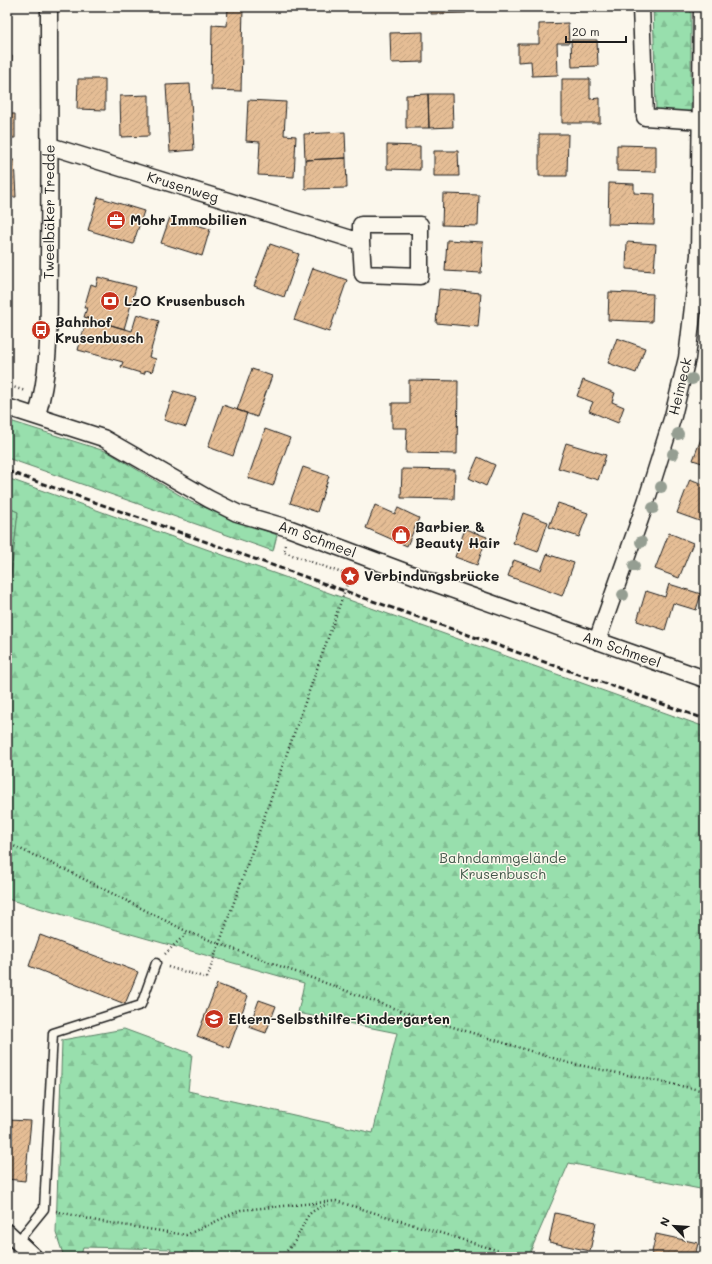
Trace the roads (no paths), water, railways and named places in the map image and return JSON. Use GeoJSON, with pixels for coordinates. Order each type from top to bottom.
{"type":"FeatureCollection","features":[{"type":"Feature","properties":{"kind":"street","name":"Tweelbäker Tredde"},"geometry":{"type":"LineString","coordinates":[[37,415],[42,397],[48,330],[50,146],[48,7]]}},
{"type":"Feature","properties":{"kind":"street"},"geometry":{"type":"LineString","coordinates":[[641,7],[645,117],[701,121]]}},
{"type":"Feature","properties":{"kind":"street","name":"Heimeck"},"geometry":{"type":"LineString","coordinates":[[597,641],[646,502],[673,416],[687,358],[699,255],[702,7]]}},
{"type":"Feature","properties":{"kind":"street","name":"Krusenweg"},"geometry":{"type":"LineString","coordinates":[[50,146],[361,242]]}},
{"type":"Feature","properties":{"kind":"street"},"geometry":{"type":"LineString","coordinates":[[361,225],[420,225],[420,276],[363,274],[361,242],[361,225]]}},
{"type":"Feature","properties":{"kind":"street","name":"Am Schmeel"},"geometry":{"type":"LineString","coordinates":[[7,407],[37,415],[103,438],[208,499],[237,513],[288,528],[437,584],[705,679]]}},
{"type":"Feature","properties":{"kind":"street"},"geometry":{"type":"LineString","coordinates":[[13,1237],[34,1257]]}},
{"type":"Feature","properties":{"kind":"lane"},"geometry":{"type":"LineString","coordinates":[[13,1237],[44,1209],[53,1033],[141,1005],[156,963]]}},
{"type":"Feature","properties":{"kind":"railway"},"geometry":{"type":"LineString","coordinates":[[7,471],[705,719]]}},
{"type":"Feature","properties":{"kind":"place","name":"Mohr Immobilien"},"geometry":{"type":"Point","coordinates":[116,220]}},
{"type":"Feature","properties":{"kind":"place","name":"LzO Krusenbusch"},"geometry":{"type":"Point","coordinates":[110,301]}},
{"type":"Feature","properties":{"kind":"place","name":"Bahnhof Krusenbusch"},"geometry":{"type":"Point","coordinates":[41,330]}},
{"type":"Feature","properties":{"kind":"place","name":"Barbier & Beauty Hair"},"geometry":{"type":"Point","coordinates":[401,535]}},
{"type":"Feature","properties":{"kind":"place","name":"Verbindungsbrücke"},"geometry":{"type":"Point","coordinates":[350,576]}},
{"type":"Feature","properties":{"kind":"place","name":"Eltern-Selbsthilfe-Kindergarten"},"geometry":{"type":"Point","coordinates":[214,1019]}},
{"type":"Feature","properties":{"kind":"park label","name":"Bahndammgelände Krusenbusch"},"geometry":{"type":"Point","coordinates":[503,866]}}]}
